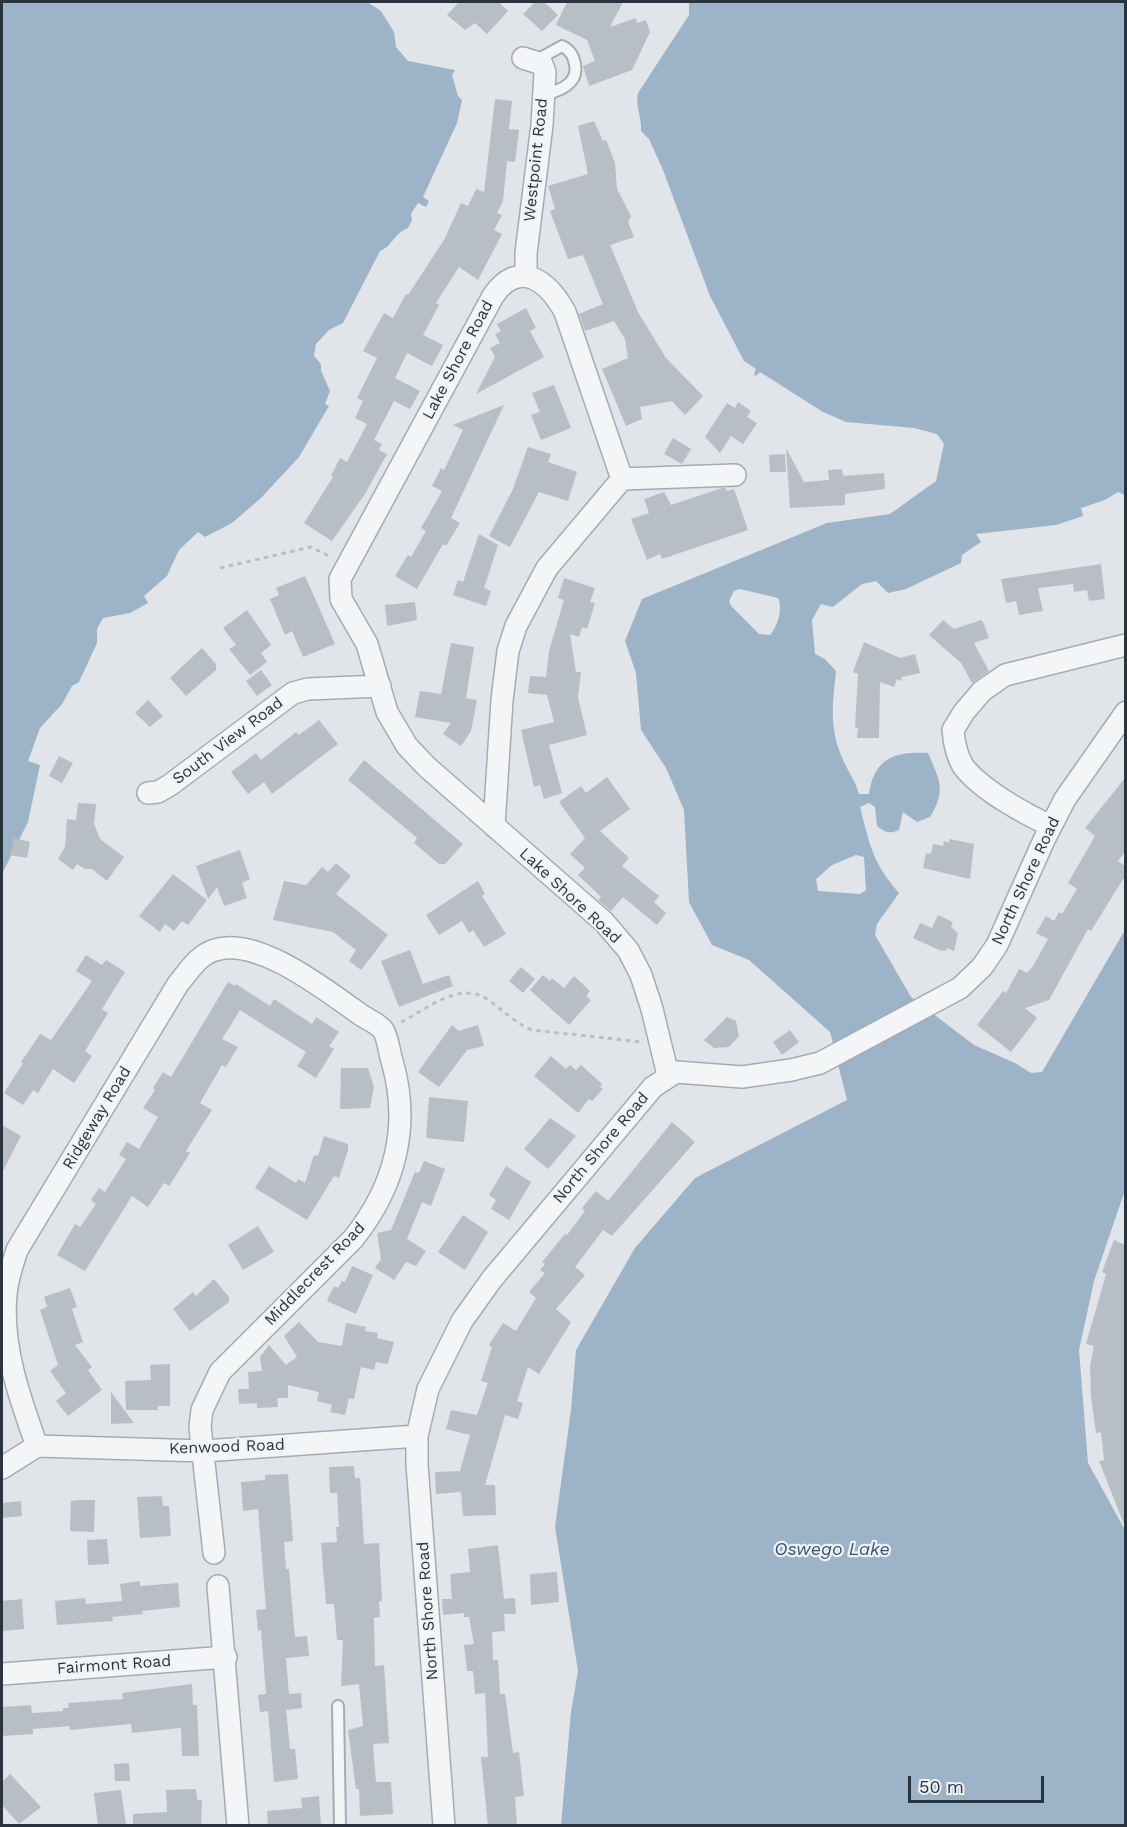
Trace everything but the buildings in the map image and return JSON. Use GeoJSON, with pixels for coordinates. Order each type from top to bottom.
{"type":"FeatureCollection","features":[{"type":"Feature","properties":{"kind":"street","name":"Westpoint Road"},"geometry":{"type":"LineString","coordinates":[[526,276],[526,253],[542,125],[545,72],[542,64],[529,60]]}},
{"type":"Feature","properties":{"kind":"street"},"geometry":{"type":"LineString","coordinates":[[526,276],[541,281],[555,294],[565,312],[622,479]]}},
{"type":"Feature","properties":{"kind":"street","name":"Lake Shore Road"},"geometry":{"type":"LineString","coordinates":[[526,276],[508,280],[493,296],[340,579],[341,599],[367,644],[387,712],[407,746],[427,767],[604,922],[628,950],[641,975],[668,1075]]}},
{"type":"Feature","properties":{"kind":"street"},"geometry":{"type":"LineString","coordinates":[[494,826],[502,700],[508,651],[516,626],[547,568],[622,479],[735,475]]}},
{"type":"Feature","properties":{"kind":"street"},"geometry":{"type":"LineString","coordinates":[[1051,826],[1031,817],[972,774],[963,765],[953,730],[964,712],[982,691],[1005,675],[1125,645]]}},
{"type":"Feature","properties":{"kind":"street","name":"South View Road"},"geometry":{"type":"LineString","coordinates":[[148,793],[158,792],[170,785],[293,693],[308,689],[380,686]]}},
{"type":"Feature","properties":{"kind":"street","name":"North Shore Road"},"geometry":{"type":"LineString","coordinates":[[444,1826],[417,1464],[417,1436],[428,1389],[462,1321],[621,1122],[653,1087],[668,1075],[687,1072],[742,1077],[803,1068],[831,1058],[933,1004],[971,978],[994,950],[1051,826],[1074,784],[1125,712]]}},
{"type":"Feature","properties":{"kind":"street","name":"Ridgeway Road"},"geometry":{"type":"LineString","coordinates":[[37,1446],[12,1366],[5,1318],[6,1293],[17,1250],[178,984],[197,960],[214,950],[229,948],[259,954],[329,991],[383,1030]]}},
{"type":"Feature","properties":{"kind":"street","name":"Middlecrest Road"},"geometry":{"type":"LineString","coordinates":[[214,1553],[200,1427],[202,1410],[220,1372],[353,1239],[371,1218],[384,1193],[395,1161],[400,1124],[399,1084],[383,1030]]}},
{"type":"Feature","properties":{"kind":"street","name":"Kenwood Road"},"geometry":{"type":"LineString","coordinates":[[37,1446],[204,1451],[417,1436]]}},
{"type":"Feature","properties":{"kind":"street"},"geometry":{"type":"LineString","coordinates":[[2,1468],[37,1446]]}},
{"type":"Feature","properties":{"kind":"street"},"geometry":{"type":"LineString","coordinates":[[218,1586],[226,1657],[238,1826]]}},
{"type":"Feature","properties":{"kind":"street","name":"Fairmont Road"},"geometry":{"type":"LineString","coordinates":[[2,1674],[226,1657]]}},
{"type":"Feature","properties":{"kind":"lane"},"geometry":{"type":"LineString","coordinates":[[529,60],[562,46],[569,50],[574,59],[577,72],[571,82],[558,91],[542,96]]}},
{"type":"Feature","properties":{"kind":"lane"},"geometry":{"type":"LineString","coordinates":[[338,1706],[340,1826]]}},
{"type":"Feature","properties":{"kind":"path"},"geometry":{"type":"LineString","coordinates":[[220,568],[311,547],[348,565]]}},
{"type":"Feature","properties":{"kind":"path"},"geometry":{"type":"LineString","coordinates":[[383,1030],[462,992],[476,994],[489,1000],[516,1024],[532,1030],[661,1043]]}},
{"type":"Feature","properties":{"kind":"water"},"geometry":{"type":"Polygon","coordinates":[[[2,2],[367,2],[381,11],[394,32],[396,47],[408,61],[455,70],[452,75],[458,96],[462,100],[457,123],[423,197],[429,201],[426,207],[418,203],[411,214],[412,220],[408,228],[399,233],[388,246],[380,251],[343,323],[329,330],[316,344],[314,356],[321,364],[321,371],[330,391],[325,404],[329,406],[299,457],[261,498],[232,523],[205,537],[198,532],[179,550],[167,576],[144,596],[148,603],[130,613],[103,618],[97,629],[97,643],[79,682],[72,686],[62,704],[40,728],[28,761],[40,765],[28,822],[2,874],[2,2]]]}},
{"type":"Feature","properties":{"kind":"water","name":"Oswego Lake"},"geometry":{"type":"Polygon","coordinates":[[[689,2],[1125,2],[1125,495],[1118,492],[1105,500],[1081,508],[1083,516],[1056,525],[976,534],[981,542],[962,555],[961,563],[906,589],[888,593],[876,581],[862,584],[833,607],[821,604],[812,620],[815,654],[825,659],[836,671],[833,713],[835,734],[843,760],[859,794],[869,794],[876,772],[888,759],[896,756],[928,753],[938,778],[940,792],[930,817],[917,822],[903,812],[899,830],[888,832],[883,830],[877,826],[875,807],[869,803],[860,807],[877,862],[899,893],[877,924],[875,935],[911,997],[974,1045],[1015,1063],[1031,1073],[1042,1072],[1125,930],[1125,1190],[1094,1281],[1079,1350],[1088,1463],[1125,1530],[1125,1825],[561,1825],[571,1712],[578,1671],[555,1527],[571,1410],[576,1350],[635,1248],[695,1178],[847,1100],[830,1032],[749,960],[712,945],[689,902],[684,810],[666,768],[641,730],[636,673],[625,641],[642,599],[827,523],[890,514],[936,481],[944,444],[937,434],[914,428],[846,422],[823,412],[760,372],[756,376],[754,374],[756,369],[744,361],[710,296],[663,170],[649,139],[641,131],[638,93],[689,15],[689,2]],[[740,589],[734,591],[729,601],[731,606],[759,634],[770,635],[779,617],[778,598],[740,589]],[[856,855],[832,865],[816,879],[818,891],[860,894],[866,890],[864,857],[856,855]]]}}]}
